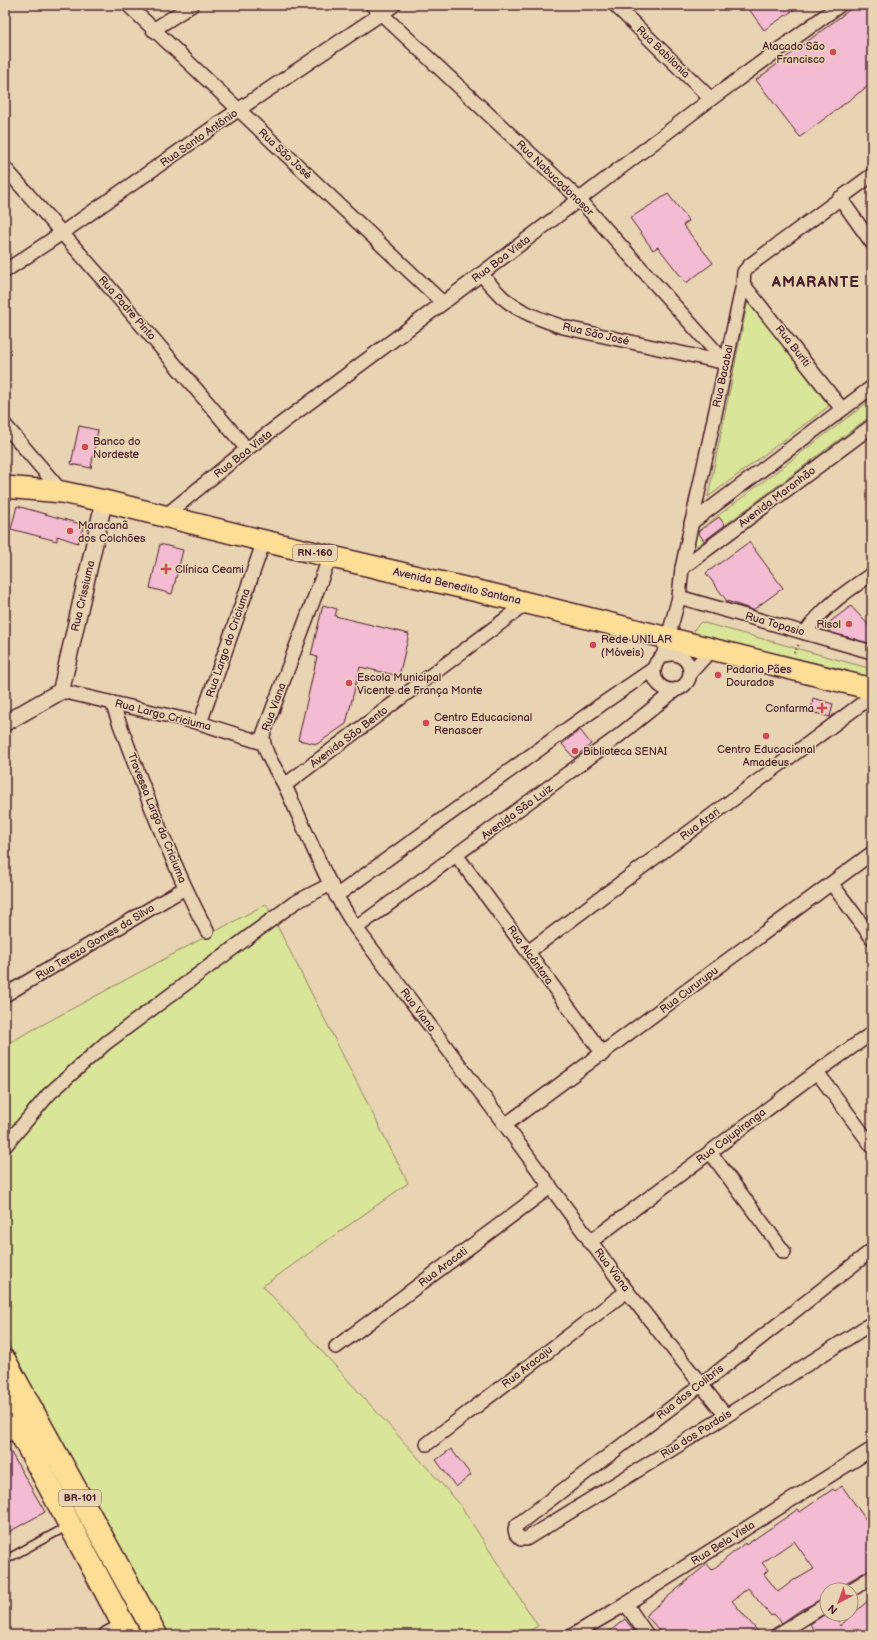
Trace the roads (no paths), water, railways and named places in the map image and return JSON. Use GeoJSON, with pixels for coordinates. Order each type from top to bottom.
{"type":"FeatureCollection","features":[{"type":"Feature","properties":{"kind":"highway","name":"BR-101"},"geometry":{"type":"LineString","coordinates":[[5,1361],[156,1635]]}},
{"type":"Feature","properties":{"kind":"highway","name":"BR-101"},"geometry":{"type":"LineString","coordinates":[[5,1404],[12,1432],[70,1525],[120,1632]]}},
{"type":"Feature","properties":{"kind":"main road","name":"Avenida Benedito Santana"},"geometry":{"type":"LineString","coordinates":[[5,478],[41,490]]}},
{"type":"Feature","properties":{"kind":"main road","name":"Avenida Benedito Santana"},"geometry":{"type":"LineString","coordinates":[[5,487],[62,492],[104,501],[264,541],[527,603],[666,647],[712,649],[872,689]]}},
{"type":"Feature","properties":{"kind":"street","name":"Rua São José"},"geometry":{"type":"LineString","coordinates":[[128,5],[443,303]]}},
{"type":"Feature","properties":{"kind":"street"},"geometry":{"type":"LineString","coordinates":[[153,30],[192,5]]}},
{"type":"Feature","properties":{"kind":"street","name":"Rua Santo Antônio"},"geometry":{"type":"LineString","coordinates":[[5,271],[238,110],[377,9],[394,5]]}},
{"type":"Feature","properties":{"kind":"street","name":"Rua Babilonia"},"geometry":{"type":"LineString","coordinates":[[615,5],[711,99]]}},
{"type":"Feature","properties":{"kind":"street","name":"Rua Boa Vista"},"geometry":{"type":"LineString","coordinates":[[165,516],[247,449],[443,303],[711,99],[840,5]]}},
{"type":"Feature","properties":{"kind":"street","name":"Rua Nabucodonosor"},"geometry":{"type":"LineString","coordinates":[[377,9],[579,199],[726,363]]}},
{"type":"Feature","properties":{"kind":"street","name":"Rua Padre Pinto"},"geometry":{"type":"LineString","coordinates":[[5,168],[247,449]]}},
{"type":"Feature","properties":{"kind":"street","name":"Rua Bacabal"},"geometry":{"type":"LineString","coordinates":[[666,647],[679,597],[682,568],[691,523],[743,284],[744,272],[750,265],[872,175]]}},
{"type":"Feature","properties":{"kind":"street"},"geometry":{"type":"LineString","coordinates":[[840,198],[872,244]]}},
{"type":"Feature","properties":{"kind":"street","name":"Rua São José"},"geometry":{"type":"LineString","coordinates":[[481,274],[503,298],[520,309],[551,323],[571,329],[726,363]]}},
{"type":"Feature","properties":{"kind":"street","name":"Rua Buriti"},"geometry":{"type":"LineString","coordinates":[[743,284],[842,409]]}},
{"type":"Feature","properties":{"kind":"street"},"geometry":{"type":"LineString","coordinates":[[691,523],[872,387]]}},
{"type":"Feature","properties":{"kind":"street"},"geometry":{"type":"LineString","coordinates":[[5,425],[62,492]]}},
{"type":"Feature","properties":{"kind":"street","name":"Avenida Maranhão"},"geometry":{"type":"LineString","coordinates":[[682,568],[872,426]]}},
{"type":"Feature","properties":{"kind":"street","name":"Rua Crissiuma"},"geometry":{"type":"LineString","coordinates":[[62,691],[104,501]]}},
{"type":"Feature","properties":{"kind":"street","name":"Rua Largo do Criciuma"},"geometry":{"type":"LineString","coordinates":[[200,723],[264,541]]}},
{"type":"Feature","properties":{"kind":"street","name":"Rua Viana"},"geometry":{"type":"LineString","coordinates":[[330,556],[263,735],[263,743],[285,785],[336,896],[356,928],[505,1125],[627,1291],[726,1416]]}},
{"type":"Feature","properties":{"kind":"street"},"geometry":{"type":"LineString","coordinates":[[806,633],[823,610],[834,600],[872,574]]}},
{"type":"Feature","properties":{"kind":"street","name":"Rua Topasio"},"geometry":{"type":"LineString","coordinates":[[679,597],[872,652]]}},
{"type":"Feature","properties":{"kind":"street","name":"Avenida São Bento"},"geometry":{"type":"LineString","coordinates":[[285,785],[527,603]]}},
{"type":"Feature","properties":{"kind":"street"},"geometry":{"type":"LineString","coordinates":[[336,896],[602,704],[653,670],[666,647],[670,654],[678,655],[684,659],[689,665],[691,672]]}},
{"type":"Feature","properties":{"kind":"street"},"geometry":{"type":"LineString","coordinates":[[653,670],[654,678],[658,685],[665,690],[674,691],[684,687],[691,672],[712,649]]}},
{"type":"Feature","properties":{"kind":"street"},"geometry":{"type":"LineString","coordinates":[[5,723],[62,691]]}},
{"type":"Feature","properties":{"kind":"street","name":"Rua Largo Criciuma"},"geometry":{"type":"LineString","coordinates":[[62,691],[200,723],[263,743]]}},
{"type":"Feature","properties":{"kind":"street","name":"Avenida São Luiz"},"geometry":{"type":"LineString","coordinates":[[356,928],[457,856],[616,738],[674,691]]}},
{"type":"Feature","properties":{"kind":"street","name":"Rua Arari"},"geometry":{"type":"LineString","coordinates":[[528,952],[872,696]]}},
{"type":"Feature","properties":{"kind":"street","name":"Travessa Largo da Criciuma"},"geometry":{"type":"LineString","coordinates":[[112,703],[163,838],[185,888],[207,931]]}},
{"type":"Feature","properties":{"kind":"street","name":"Rua Cururupu"},"geometry":{"type":"LineString","coordinates":[[505,1125],[872,854]]}},
{"type":"Feature","properties":{"kind":"street","name":"Rua Alcântara"},"geometry":{"type":"LineString","coordinates":[[457,856],[603,1054]]}},
{"type":"Feature","properties":{"kind":"street"},"geometry":{"type":"LineString","coordinates":[[5,1146],[49,1094],[106,1043],[294,903],[331,884]]}},
{"type":"Feature","properties":{"kind":"street"},"geometry":{"type":"LineString","coordinates":[[832,884],[872,938]]}},
{"type":"Feature","properties":{"kind":"street","name":"Rua Tereza Gomes da Silva"},"geometry":{"type":"LineString","coordinates":[[5,995],[185,888]]}},
{"type":"Feature","properties":{"kind":"street","name":"Rua Cajupiranga"},"geometry":{"type":"LineString","coordinates":[[590,1242],[817,1072],[872,1033]]}},
{"type":"Feature","properties":{"kind":"street"},"geometry":{"type":"LineString","coordinates":[[817,1072],[872,1146]]}},
{"type":"Feature","properties":{"kind":"street"},"geometry":{"type":"LineString","coordinates":[[710,1152],[784,1252]]}},
{"type":"Feature","properties":{"kind":"street","name":"Rua Aracati"},"geometry":{"type":"LineString","coordinates":[[336,1347],[550,1187]]}},
{"type":"Feature","properties":{"kind":"street","name":"Rua dos Colibris"},"geometry":{"type":"LineString","coordinates":[[518,1537],[515,1529],[517,1525],[701,1385],[872,1250]]}},
{"type":"Feature","properties":{"kind":"street","name":"Rua Aracaju"},"geometry":{"type":"LineString","coordinates":[[427,1444],[627,1291]]}},
{"type":"Feature","properties":{"kind":"street","name":"Rua dos Pardais"},"geometry":{"type":"LineString","coordinates":[[518,1537],[526,1539],[872,1324]]}},
{"type":"Feature","properties":{"kind":"street","name":"Rua Bela Vista"},"geometry":{"type":"LineString","coordinates":[[572,1635],[626,1604],[872,1449]]}},
{"type":"Feature","properties":{"kind":"street"},"geometry":{"type":"LineString","coordinates":[[859,1585],[872,1577]]}},
{"type":"Feature","properties":{"kind":"street"},"geometry":{"type":"LineString","coordinates":[[626,1604],[647,1635]]}},
{"type":"Feature","properties":{"kind":"street"},"geometry":{"type":"LineString","coordinates":[[777,1635],[819,1609]]}},
{"type":"Feature","properties":{"kind":"lane"},"geometry":{"type":"LineString","coordinates":[[5,1560],[70,1525]]}},
{"type":"Feature","properties":{"kind":"place","name":"Atacado São Francisco"},"geometry":{"type":"Point","coordinates":[833,52]}},
{"type":"Feature","properties":{"kind":"place","name":"Banco do Nordeste"},"geometry":{"type":"Point","coordinates":[85,447]}},
{"type":"Feature","properties":{"kind":"place","name":"Maracanã dos Colchões"},"geometry":{"type":"Point","coordinates":[70,531]}},
{"type":"Feature","properties":{"kind":"place","name":"Clínica Ceami"},"geometry":{"type":"Point","coordinates":[166,569]}},
{"type":"Feature","properties":{"kind":"place","name":"Risol"},"geometry":{"type":"Point","coordinates":[849,624]}},
{"type":"Feature","properties":{"kind":"place","name":"Rede UNILAR (Móveis)"},"geometry":{"type":"Point","coordinates":[593,645]}},
{"type":"Feature","properties":{"kind":"place","name":"Padaria Pães Dourados"},"geometry":{"type":"Point","coordinates":[718,675]}},
{"type":"Feature","properties":{"kind":"place","name":"Escola Municipal Vicente de França Monte"},"geometry":{"type":"Point","coordinates":[349,683]}},
{"type":"Feature","properties":{"kind":"place","name":"Confarma"},"geometry":{"type":"Point","coordinates":[822,708]}},
{"type":"Feature","properties":{"kind":"place","name":"Centro Educacional Renascer"},"geometry":{"type":"Point","coordinates":[426,723]}},
{"type":"Feature","properties":{"kind":"place","name":"Centro Educacional Amadeus"},"geometry":{"type":"Point","coordinates":[766,736]}},
{"type":"Feature","properties":{"kind":"place","name":"Biblioteca SENAI"},"geometry":{"type":"Point","coordinates":[575,751]}},
{"type":"Feature","properties":{"kind":"district","name":"AMARANTE"},"geometry":{"type":"Point","coordinates":[816,282]}}]}
